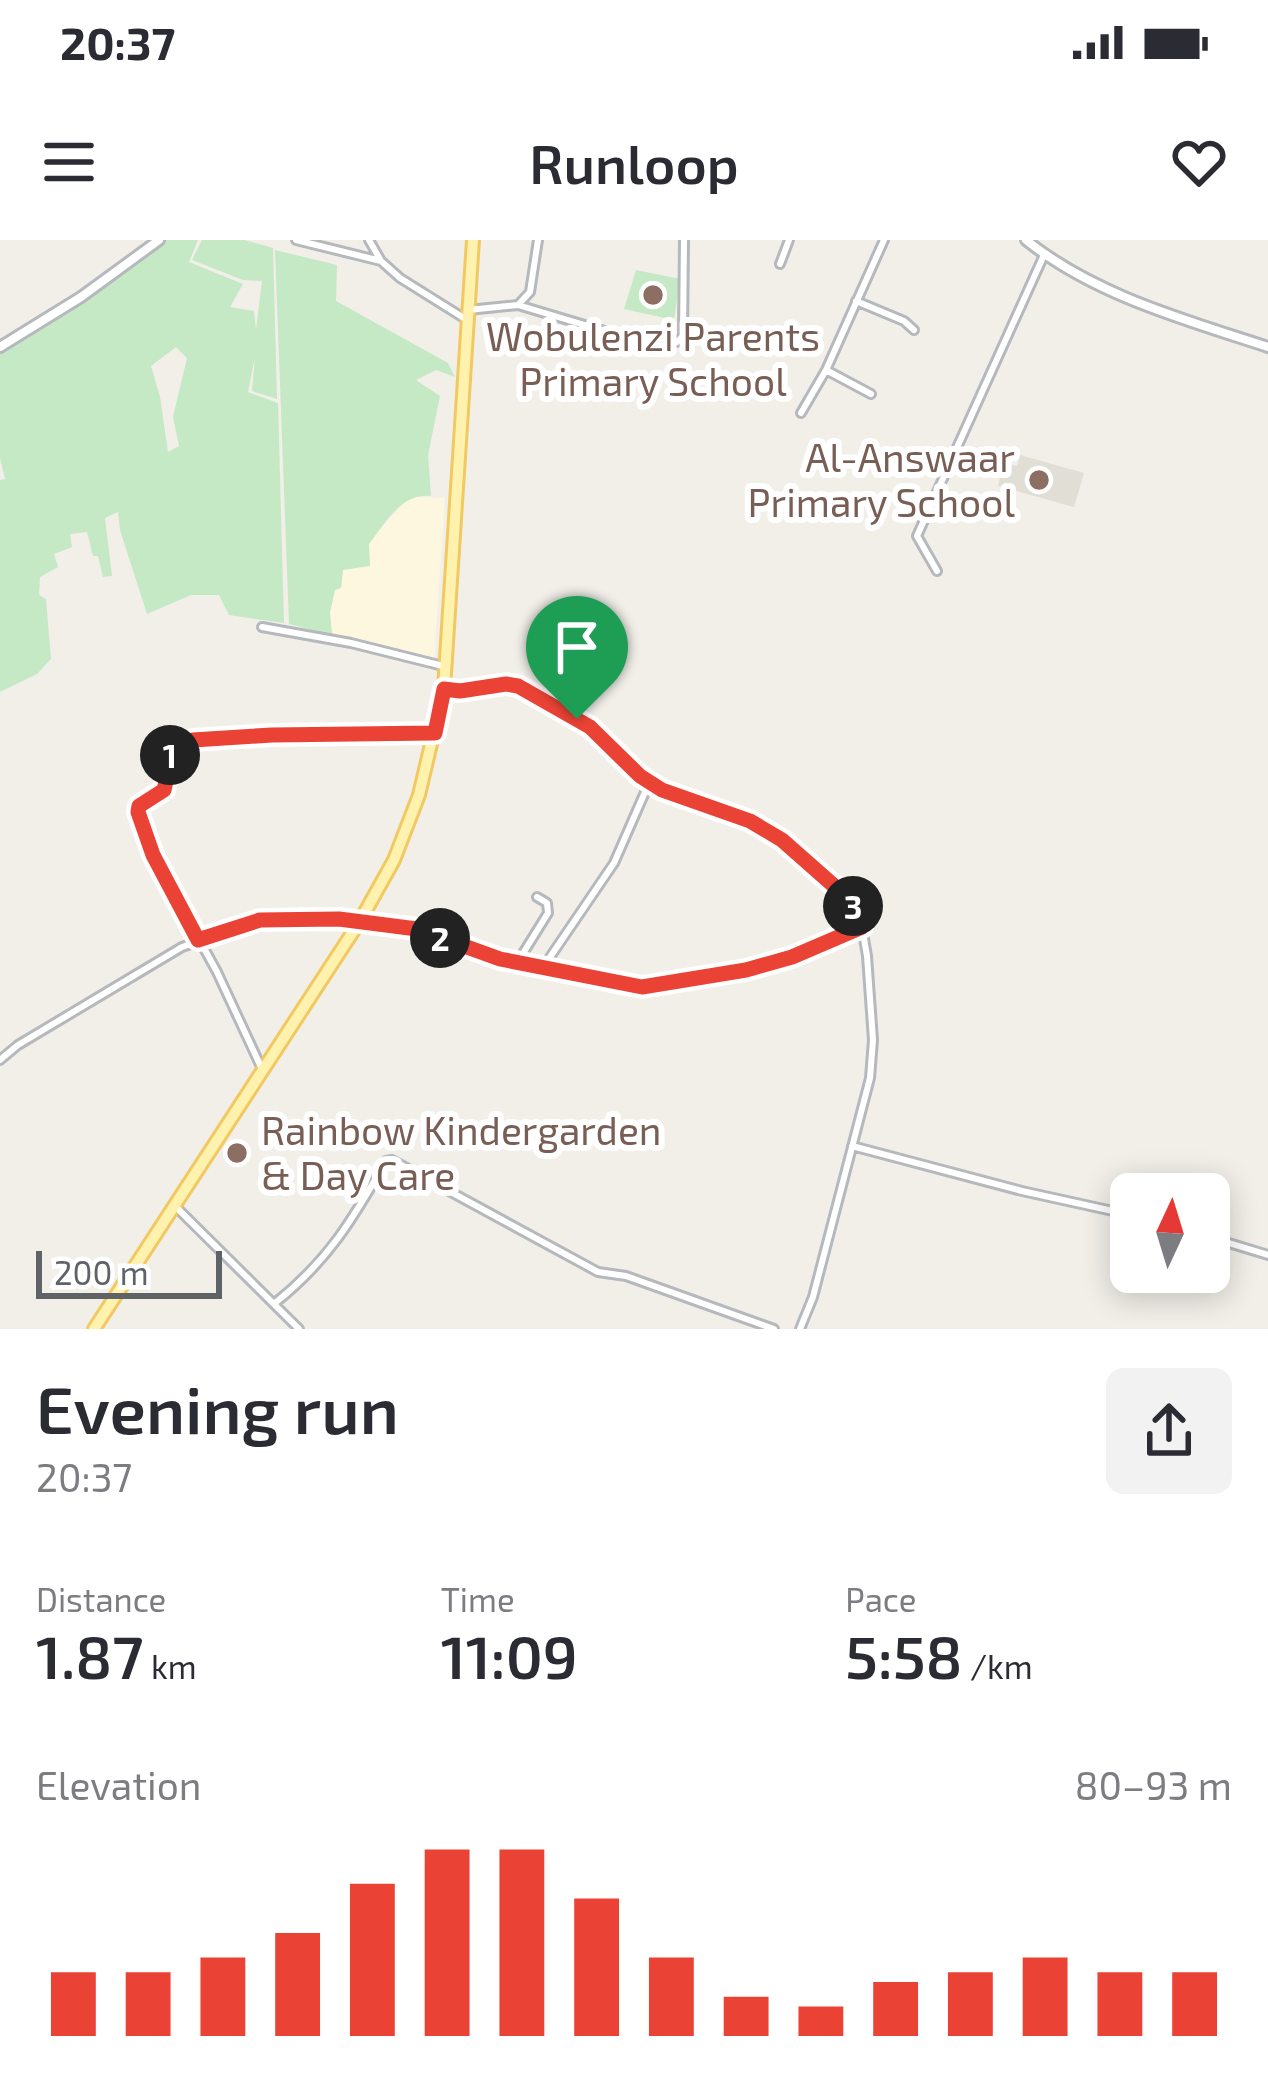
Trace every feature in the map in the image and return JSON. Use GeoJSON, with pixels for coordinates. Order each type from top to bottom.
{"type":"FeatureCollection","features":[{"type":"Feature","properties":{"kind":"main road"},"geometry":{"type":"LineString","coordinates":[[94,1329],[360,921],[402,839],[424,778],[446,668],[473,240]]}},
{"type":"Feature","properties":{"kind":"street"},"geometry":{"type":"LineString","coordinates":[[0,347],[81,297],[159,240]]}},
{"type":"Feature","properties":{"kind":"street"},"geometry":{"type":"LineString","coordinates":[[296,240],[381,261]]}},
{"type":"Feature","properties":{"kind":"street"},"geometry":{"type":"LineString","coordinates":[[369,240],[381,261],[400,278],[468,315],[527,300],[538,240]]}},
{"type":"Feature","properties":{"kind":"street"},"geometry":{"type":"LineString","coordinates":[[518,305],[608,332],[681,340],[684,240]]}},
{"type":"Feature","properties":{"kind":"street"},"geometry":{"type":"LineString","coordinates":[[780,264],[789,240]]}},
{"type":"Feature","properties":{"kind":"street"},"geometry":{"type":"LineString","coordinates":[[801,412],[826,370],[884,240]]}},
{"type":"Feature","properties":{"kind":"street"},"geometry":{"type":"LineString","coordinates":[[1026,240],[1045,255],[1138,302],[1268,347]]}},
{"type":"Feature","properties":{"kind":"street"},"geometry":{"type":"LineString","coordinates":[[937,571],[917,536],[1045,255]]}},
{"type":"Feature","properties":{"kind":"street"},"geometry":{"type":"LineString","coordinates":[[856,301],[914,330]]}},
{"type":"Feature","properties":{"kind":"street"},"geometry":{"type":"LineString","coordinates":[[826,370],[871,394]]}},
{"type":"Feature","properties":{"kind":"street"},"geometry":{"type":"LineString","coordinates":[[262,627],[351,643],[446,668]]}},
{"type":"Feature","properties":{"kind":"street"},"geometry":{"type":"LineString","coordinates":[[444,689],[518,686],[590,727],[649,782],[671,795],[768,831],[816,866],[841,892],[862,927],[873,1040],[870,1078],[813,1297],[800,1329]]}},
{"type":"Feature","properties":{"kind":"street"},"geometry":{"type":"LineString","coordinates":[[263,1072],[153,855],[139,806],[164,790],[174,745],[193,740],[435,733]]}},
{"type":"Feature","properties":{"kind":"street"},"geometry":{"type":"LineString","coordinates":[[543,968],[614,862],[649,782]]}},
{"type":"Feature","properties":{"kind":"street"},"geometry":{"type":"LineString","coordinates":[[517,963],[548,913],[547,903],[537,897]]}},
{"type":"Feature","properties":{"kind":"street"},"geometry":{"type":"LineString","coordinates":[[0,1060],[198,940],[275,918],[417,929],[517,963],[642,987],[693,982],[792,957],[862,927]]}},
{"type":"Feature","properties":{"kind":"street"},"geometry":{"type":"LineString","coordinates":[[852,1145],[1110,1210]]}},
{"type":"Feature","properties":{"kind":"street"},"geometry":{"type":"LineString","coordinates":[[275,1303],[335,1248],[386,1161],[392,1160],[598,1272],[626,1276],[775,1329]]}},
{"type":"Feature","properties":{"kind":"street"},"geometry":{"type":"LineString","coordinates":[[175,1206],[299,1329]]}},
{"type":"Feature","properties":{"kind":"street"},"geometry":{"type":"LineString","coordinates":[[1230,1243],[1268,1255]]}},
{"type":"Feature","properties":{"kind":"shaded area"},"geometry":{"type":"Polygon","coordinates":[[[1020,455],[1084,473],[1074,507],[998,486],[1004,463],[1017,466],[1020,455]]]}},
{"type":"Feature","properties":{"kind":"shaded area"},"geometry":{"type":"Polygon","coordinates":[[[415,497],[445,498],[434,662],[332,635],[330,612],[343,569],[415,497]]]}},
{"type":"Feature","properties":{"kind":"green space"},"geometry":{"type":"Polygon","coordinates":[[[163,240],[198,240],[189,262],[243,284],[230,307],[254,311],[256,330],[262,281],[243,280],[192,260],[202,240],[245,240],[273,248],[277,399],[252,391],[255,357],[248,392],[278,403],[284,623],[229,615],[219,595],[191,595],[147,614],[118,512],[105,518],[112,576],[103,577],[87,532],[70,534],[72,547],[54,554],[58,567],[40,577],[39,595],[46,599],[51,659],[37,674],[0,692],[0,480],[5,479],[0,458],[0,351],[32,334],[163,240]],[[176,347],[151,366],[168,452],[179,446],[173,417],[187,358],[176,347]]]}},
{"type":"Feature","properties":{"kind":"green space"},"geometry":{"type":"Polygon","coordinates":[[[275,250],[337,265],[336,301],[448,363],[455,377],[436,370],[416,380],[440,396],[428,455],[431,496],[411,499],[388,518],[369,544],[370,566],[343,570],[330,612],[332,635],[289,624],[275,250]]]}},
{"type":"Feature","properties":{"kind":"green space"},"geometry":{"type":"Polygon","coordinates":[[[636,270],[680,279],[674,320],[624,309],[636,270]]]}},
{"type":"Feature","properties":{"kind":"place","name":"Wobulenzi Parents Primary School"},"geometry":{"type":"Point","coordinates":[653,295]}},
{"type":"Feature","properties":{"kind":"place","name":"Al-Answaar Primary School"},"geometry":{"type":"Point","coordinates":[1039,480]}},
{"type":"Feature","properties":{"kind":"place","name":"Rainbow Kindergarden & Day Care"},"geometry":{"type":"Point","coordinates":[237,1153]}},
{"type":"Feature","properties":{"kind":"route"},"geometry":{"type":"LineString","coordinates":[[506,684],[527,690],[577,719],[662,790],[750,821],[782,840],[841,892],[862,927],[792,957],[746,970],[642,987],[500,959],[417,929],[339,919],[260,920],[198,940],[153,855],[138,812],[139,806],[164,790],[170,750],[193,740],[435,733],[444,689],[506,684]]}}]}
